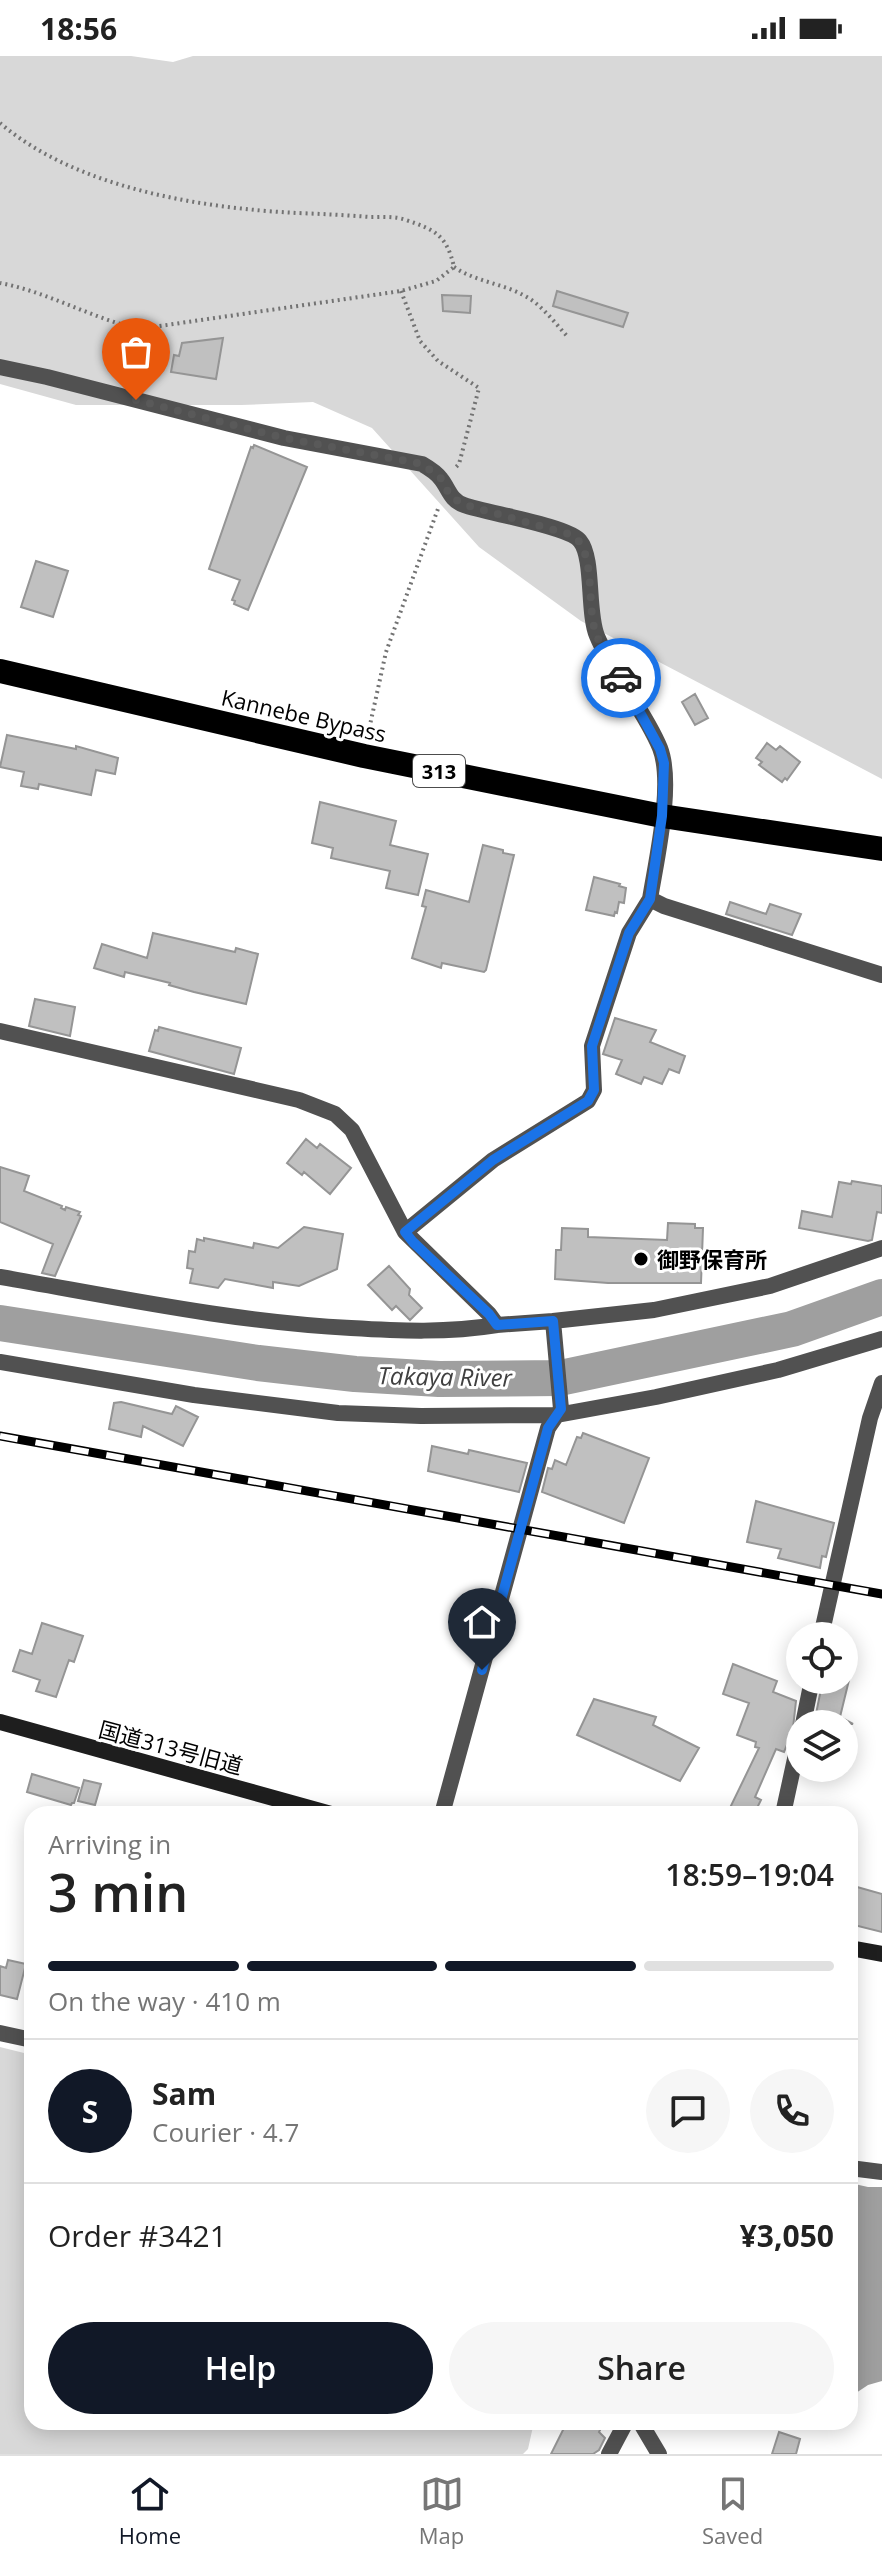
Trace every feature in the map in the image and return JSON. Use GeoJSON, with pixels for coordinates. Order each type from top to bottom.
{"type":"FeatureCollection","features":[{"type":"Feature","properties":{"kind":"highway","name":"Kannebe Bypass"},"geometry":{"type":"LineString","coordinates":[[0,671],[364,756],[662,816],[882,849]]}},
{"type":"Feature","properties":{"kind":"street"},"geometry":{"type":"LineString","coordinates":[[0,367],[284,438],[422,464],[462,504],[572,535],[580,540],[586,552],[592,619],[597,636],[660,749],[664,763],[662,816],[650,899],[629,933],[592,1046],[594,1090],[588,1101],[493,1160],[405,1232]]}},
{"type":"Feature","properties":{"kind":"street"},"geometry":{"type":"LineString","coordinates":[[650,899],[882,975]]}},
{"type":"Feature","properties":{"kind":"street"},"geometry":{"type":"LineString","coordinates":[[0,1031],[299,1100],[335,1114],[352,1130],[405,1232],[497,1325]]}},
{"type":"Feature","properties":{"kind":"street"},"geometry":{"type":"LineString","coordinates":[[0,1277],[300,1326],[402,1331],[474,1329],[497,1325],[553,1325],[654,1310],[770,1286],[882,1248]]}},
{"type":"Feature","properties":{"kind":"street"},"geometry":{"type":"LineString","coordinates":[[444,1806],[548,1428],[559,1410],[553,1325]]}},
{"type":"Feature","properties":{"kind":"street"},"geometry":{"type":"LineString","coordinates":[[0,1362],[194,1395],[338,1413],[559,1410],[656,1397],[778,1370],[882,1339]]}},
{"type":"Feature","properties":{"kind":"street"},"geometry":{"type":"LineString","coordinates":[[824,1622],[870,1418],[882,1383]]}},
{"type":"Feature","properties":{"kind":"street","name":"国道313号旧道"},"geometry":{"type":"LineString","coordinates":[[0,1722],[302,1806]]}},
{"type":"Feature","properties":{"kind":"street"},"geometry":{"type":"LineString","coordinates":[[785,1806],[790,1782]]}},
{"type":"Feature","properties":{"kind":"street"},"geometry":{"type":"LineString","coordinates":[[858,1950],[882,1954]]}},
{"type":"Feature","properties":{"kind":"street"},"geometry":{"type":"LineString","coordinates":[[0,2033],[24,2038]]}},
{"type":"Feature","properties":{"kind":"street"},"geometry":{"type":"LineString","coordinates":[[858,2169],[882,2172]]}},
{"type":"Feature","properties":{"kind":"street"},"geometry":{"type":"LineString","coordinates":[[609,2454],[622,2430]]}},
{"type":"Feature","properties":{"kind":"street"},"geometry":{"type":"LineString","coordinates":[[645,2430],[659,2454]]}},
{"type":"Feature","properties":{"kind":"path"},"geometry":{"type":"LineString","coordinates":[[0,123],[22,142],[96,177],[166,198],[274,212],[402,218],[432,229],[449,246],[454,267],[468,276],[524,295],[567,336]]}},
{"type":"Feature","properties":{"kind":"path"},"geometry":{"type":"LineString","coordinates":[[0,283],[23,287],[111,322],[139,329],[401,291],[436,281],[454,267]]}},
{"type":"Feature","properties":{"kind":"path"},"geometry":{"type":"LineString","coordinates":[[364,756],[386,652],[446,488],[459,464],[479,388],[438,361],[420,341],[401,291]]}},
{"type":"Feature","properties":{"kind":"shaded area"},"geometry":{"type":"Polygon","coordinates":[[[0,56],[131,56],[173,62],[193,56],[882,56],[882,779],[581,621],[479,547],[372,428],[313,402],[76,405],[0,384],[0,56]]]}},
{"type":"Feature","properties":{"kind":"shaded area"},"geometry":{"type":"Polygon","coordinates":[[[0,2047],[24,2053],[24,2430],[532,2430],[528,2449],[523,2454],[0,2454],[0,2047]]]}},
{"type":"Feature","properties":{"kind":"shaded area"},"geometry":{"type":"Polygon","coordinates":[[[858,2185],[882,2187],[882,2381],[858,2392],[858,2185]]]}},
{"type":"Feature","properties":{"kind":"building"},"geometry":{"type":"Polygon","coordinates":[[[557,291],[628,313],[623,327],[553,306],[557,291]]]}},
{"type":"Feature","properties":{"kind":"building"},"geometry":{"type":"Polygon","coordinates":[[[442,295],[471,296],[470,313],[443,311],[442,295]]]}},
{"type":"Feature","properties":{"kind":"building"},"geometry":{"type":"Polygon","coordinates":[[[223,338],[216,379],[171,372],[174,355],[179,356],[182,343],[223,338]]]}},
{"type":"Feature","properties":{"kind":"building"},"geometry":{"type":"Polygon","coordinates":[[[254,445],[307,467],[248,610],[232,600],[240,580],[209,569],[254,445]]]}},
{"type":"Feature","properties":{"kind":"building"},"geometry":{"type":"Polygon","coordinates":[[[36,561],[68,571],[53,617],[21,607],[36,561]]]}},
{"type":"Feature","properties":{"kind":"building"},"geometry":{"type":"Polygon","coordinates":[[[695,694],[708,718],[695,725],[682,702],[695,694]]]}},
{"type":"Feature","properties":{"kind":"building"},"geometry":{"type":"Polygon","coordinates":[[[7,735],[76,749],[76,746],[118,758],[115,774],[96,770],[91,795],[39,784],[38,789],[21,786],[24,772],[0,767],[7,735]]]}},
{"type":"Feature","properties":{"kind":"building"},"geometry":{"type":"Polygon","coordinates":[[[767,743],[776,750],[780,746],[800,762],[787,780],[785,778],[782,782],[759,765],[762,762],[756,758],[767,743]]]}},
{"type":"Feature","properties":{"kind":"building"},"geometry":{"type":"Polygon","coordinates":[[[320,802],[396,821],[390,845],[428,854],[418,895],[386,888],[390,871],[331,858],[333,848],[312,843],[320,802]]]}},
{"type":"Feature","properties":{"kind":"building"},"geometry":{"type":"Polygon","coordinates":[[[483,845],[514,855],[486,970],[442,963],[441,968],[412,958],[426,907],[422,906],[426,890],[469,902],[483,845]]]}},
{"type":"Feature","properties":{"kind":"building"},"geometry":{"type":"Polygon","coordinates":[[[594,877],[626,888],[624,903],[619,902],[614,916],[586,910],[594,877]]]}},
{"type":"Feature","properties":{"kind":"building"},"geometry":{"type":"Polygon","coordinates":[[[730,902],[766,914],[770,904],[801,914],[792,935],[726,914],[730,902]]]}},
{"type":"Feature","properties":{"kind":"building"},"geometry":{"type":"Polygon","coordinates":[[[153,933],[235,952],[236,948],[258,954],[246,1004],[125,972],[124,977],[94,968],[102,944],[147,958],[153,933]]]}},
{"type":"Feature","properties":{"kind":"building"},"geometry":{"type":"Polygon","coordinates":[[[35,999],[75,1007],[70,1036],[29,1026],[35,999]]]}},
{"type":"Feature","properties":{"kind":"building"},"geometry":{"type":"Polygon","coordinates":[[[615,1018],[656,1030],[650,1042],[685,1056],[679,1073],[669,1069],[662,1084],[644,1077],[641,1084],[616,1074],[622,1060],[603,1054],[615,1018]]]}},
{"type":"Feature","properties":{"kind":"building"},"geometry":{"type":"Polygon","coordinates":[[[159,1027],[241,1048],[234,1074],[149,1051],[155,1030],[158,1031],[159,1027]]]}},
{"type":"Feature","properties":{"kind":"building"},"geometry":{"type":"Polygon","coordinates":[[[306,1139],[317,1148],[320,1144],[351,1168],[330,1194],[304,1172],[302,1175],[287,1163],[306,1139]]]}},
{"type":"Feature","properties":{"kind":"building"},"geometry":{"type":"Polygon","coordinates":[[[0,1167],[29,1176],[24,1191],[65,1210],[66,1207],[80,1212],[55,1276],[42,1273],[53,1244],[0,1222],[0,1167]]]}},
{"type":"Feature","properties":{"kind":"building"},"geometry":{"type":"Polygon","coordinates":[[[852,1181],[882,1186],[882,1213],[877,1212],[872,1240],[799,1228],[802,1211],[832,1217],[839,1182],[851,1184],[852,1181]]]}},
{"type":"Feature","properties":{"kind":"building"},"geometry":{"type":"Polygon","coordinates":[[[668,1223],[695,1224],[695,1228],[703,1228],[701,1283],[608,1283],[555,1279],[556,1250],[561,1250],[562,1228],[588,1229],[588,1237],[667,1240],[668,1223]]]}},
{"type":"Feature","properties":{"kind":"building"},"geometry":{"type":"Polygon","coordinates":[[[304,1227],[343,1234],[337,1269],[299,1286],[273,1282],[273,1288],[225,1279],[218,1288],[190,1283],[193,1269],[187,1268],[189,1251],[195,1252],[197,1239],[253,1248],[254,1243],[278,1248],[304,1227]]]}},
{"type":"Feature","properties":{"kind":"building"},"geometry":{"type":"Polygon","coordinates":[[[389,1266],[422,1308],[410,1320],[396,1306],[392,1310],[368,1285],[389,1266]]]}},
{"type":"Feature","properties":{"kind":"building"},"geometry":{"type":"Polygon","coordinates":[[[114,1403],[172,1414],[176,1406],[198,1417],[183,1446],[143,1426],[141,1437],[109,1429],[114,1403]]]}},
{"type":"Feature","properties":{"kind":"building"},"geometry":{"type":"Polygon","coordinates":[[[583,1433],[649,1458],[624,1523],[542,1492],[548,1468],[552,1469],[555,1460],[566,1465],[577,1437],[581,1438],[583,1433]]]}},
{"type":"Feature","properties":{"kind":"building"},"geometry":{"type":"Polygon","coordinates":[[[432,1446],[468,1454],[469,1450],[527,1463],[519,1492],[428,1471],[432,1446]]]}},
{"type":"Feature","properties":{"kind":"building"},"geometry":{"type":"Polygon","coordinates":[[[756,1501],[834,1523],[826,1557],[822,1556],[820,1568],[778,1558],[781,1549],[747,1542],[756,1501]]]}},
{"type":"Feature","properties":{"kind":"building"},"geometry":{"type":"Polygon","coordinates":[[[42,1623],[83,1636],[74,1662],[69,1660],[56,1697],[36,1691],[40,1680],[13,1671],[20,1650],[32,1654],[42,1623]]]}},
{"type":"Feature","properties":{"kind":"building"},"geometry":{"type":"Polygon","coordinates":[[[733,1664],[777,1681],[773,1692],[796,1701],[795,1710],[786,1710],[786,1747],[784,1752],[776,1749],[755,1797],[761,1800],[758,1806],[731,1806],[759,1748],[755,1747],[756,1742],[737,1735],[749,1703],[723,1694],[733,1664]]]}},
{"type":"Feature","properties":{"kind":"building"},"geometry":{"type":"Polygon","coordinates":[[[820,1694],[846,1694],[842,1710],[817,1710],[820,1694]]]}},
{"type":"Feature","properties":{"kind":"building"},"geometry":{"type":"Polygon","coordinates":[[[594,1699],[656,1717],[653,1725],[699,1748],[680,1781],[577,1735],[594,1699]]]}},
{"type":"Feature","properties":{"kind":"building"},"geometry":{"type":"Polygon","coordinates":[[[32,1774],[79,1788],[74,1803],[71,1805],[27,1792],[32,1774]]]}},
{"type":"Feature","properties":{"kind":"building"},"geometry":{"type":"Polygon","coordinates":[[[84,1780],[101,1784],[95,1805],[78,1801],[84,1780]]]}},
{"type":"Feature","properties":{"kind":"building"},"geometry":{"type":"Polygon","coordinates":[[[858,1887],[882,1894],[882,1932],[858,1926],[858,1887]]]}},
{"type":"Feature","properties":{"kind":"building"},"geometry":{"type":"Polygon","coordinates":[[[8,1960],[24,1964],[17,1999],[0,1995],[0,1966],[6,1968],[8,1960]]]}},
{"type":"Feature","properties":{"kind":"building"},"geometry":{"type":"Polygon","coordinates":[[[563,2430],[600,2430],[605,2438],[593,2454],[551,2454],[563,2430]]]}},
{"type":"Feature","properties":{"kind":"building"},"geometry":{"type":"Polygon","coordinates":[[[779,2432],[800,2439],[796,2454],[772,2454],[779,2432]]]}},
{"type":"Feature","properties":{"kind":"waterway","name":"Takaya River"},"geometry":{"type":"LineString","coordinates":[[0,1323],[258,1363],[355,1374],[439,1379],[560,1378],[792,1329],[882,1297]]}},
{"type":"Feature","properties":{"kind":"railway"},"geometry":{"type":"LineString","coordinates":[[0,1436],[882,1594]]}},
{"type":"Feature","properties":{"kind":"way so far"},"geometry":{"type":"LineString","coordinates":[[136,400],[284,438],[422,464],[435,472],[443,480],[449,495],[462,504],[572,535],[580,540],[586,552],[592,619],[597,636],[621,678]]}},
{"type":"Feature","properties":{"kind":"place","name":"御野保育所"},"geometry":{"type":"Point","coordinates":[641,1259]}},
{"type":"Feature","properties":{"kind":"route"},"geometry":{"type":"LineString","coordinates":[[482,1670],[548,1428],[561,1409],[553,1321],[497,1325],[405,1232],[493,1160],[588,1101],[594,1090],[592,1046],[629,933],[650,899],[664,786],[664,763],[660,749],[621,678]]}}]}
